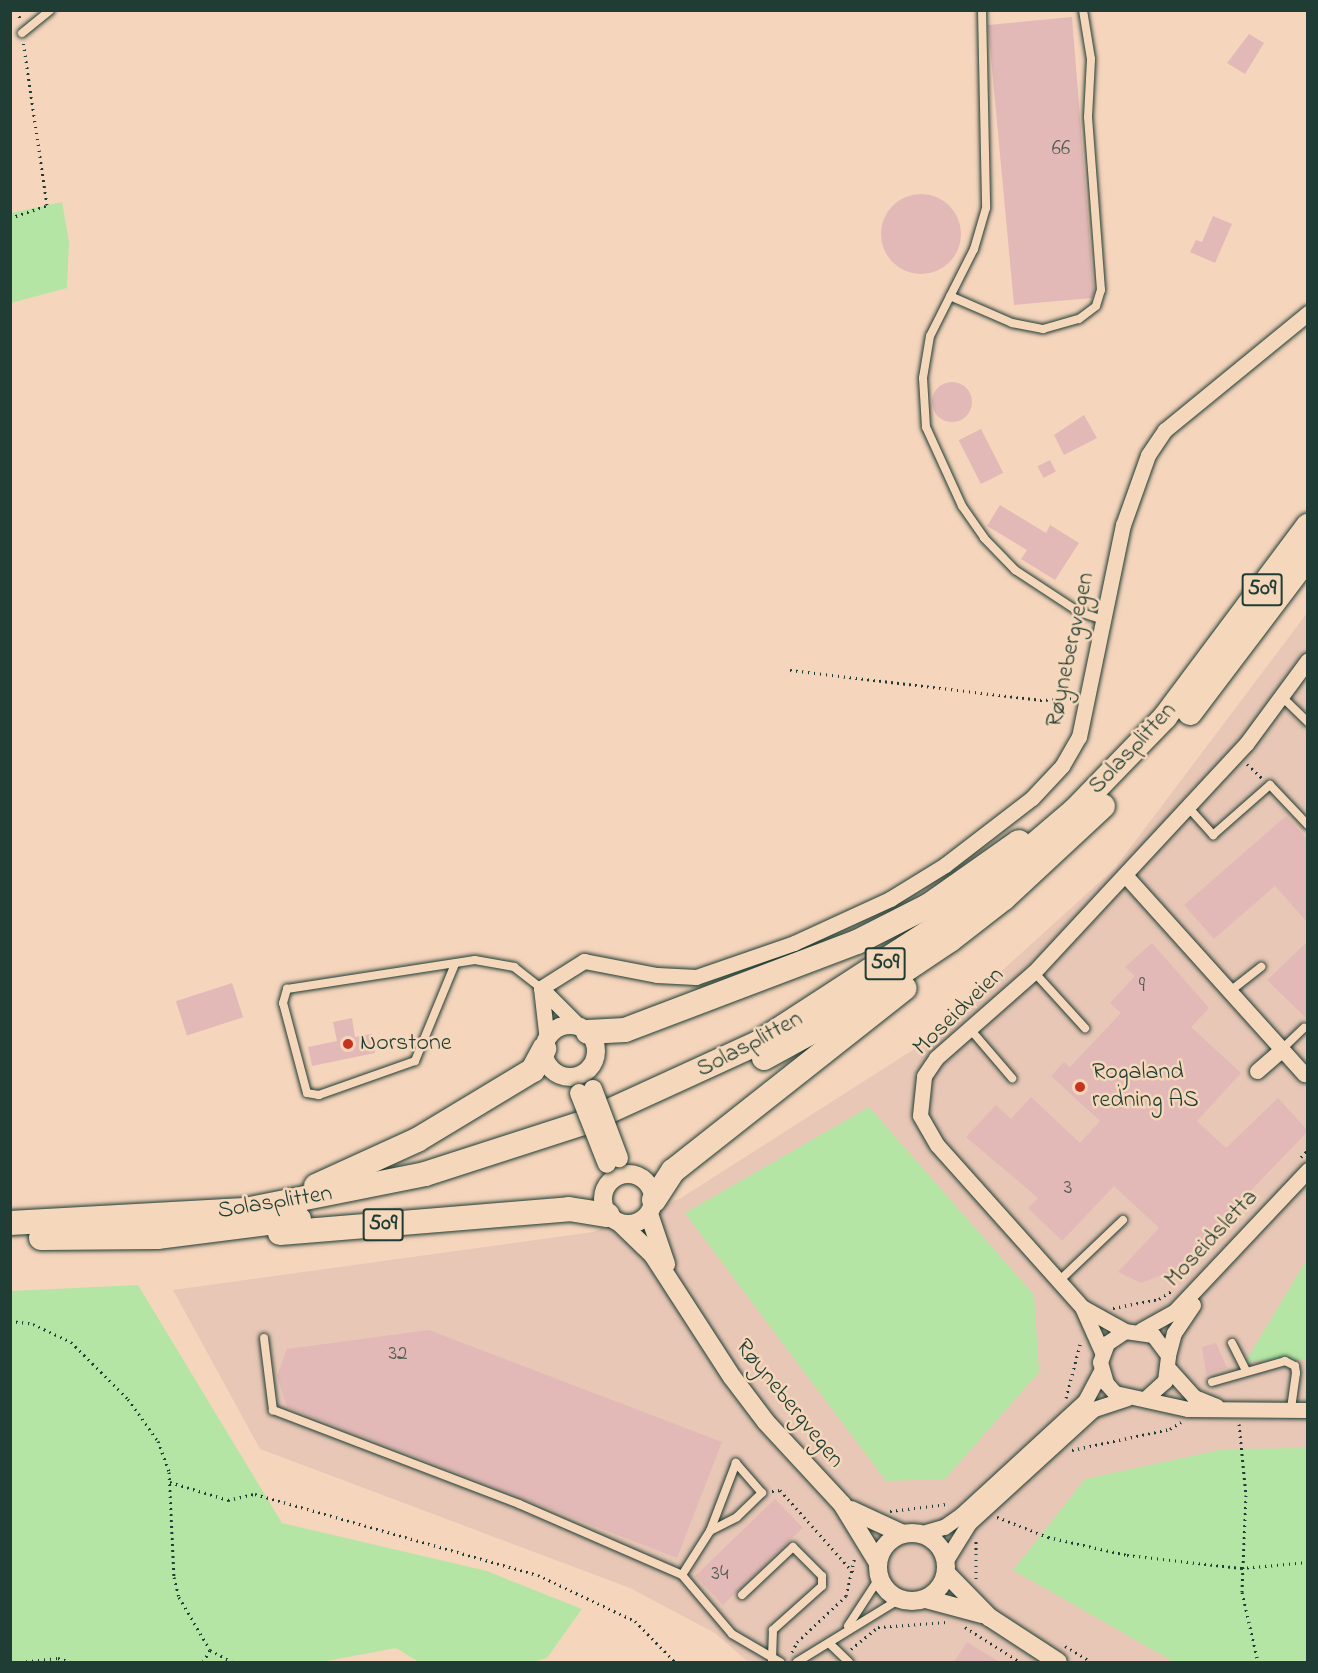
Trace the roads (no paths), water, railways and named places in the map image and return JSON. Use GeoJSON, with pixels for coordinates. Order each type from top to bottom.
{"type":"FeatureCollection","features":[{"type":"Feature","properties":{"kind":"highway","name":"Solasplitten"},"geometry":{"type":"LineString","coordinates":[[10,1223],[159,1227],[291,1203],[425,1174],[583,1123],[677,1083],[809,1013],[931,932],[1076,810],[1124,762],[1216,654],[1308,526]]}},
{"type":"Feature","properties":{"kind":"highway","name":"Solasplitten"},"geometry":{"type":"LineString","coordinates":[[10,1237],[294,1220],[377,1202],[481,1174],[588,1137],[702,1089],[817,1029],[1004,898],[1086,823],[1176,730],[1308,557]]}},
{"type":"Feature","properties":{"kind":"highway","name":"509"},"geometry":{"type":"LineString","coordinates":[[583,1029],[625,1030],[887,927],[945,893],[1124,762]]}},
{"type":"Feature","properties":{"kind":"highway","name":"509"},"geometry":{"type":"LineString","coordinates":[[652,1207],[673,1171],[946,955],[1004,898]]}},
{"type":"Feature","properties":{"kind":"highway","name":"509"},"geometry":{"type":"LineString","coordinates":[[159,1227],[287,1194],[364,1168],[533,1070],[545,1045]]}},
{"type":"Feature","properties":{"kind":"highway","name":"509"},"geometry":{"type":"LineString","coordinates":[[159,1227],[246,1236],[569,1209],[614,1220]]}},
{"type":"Feature","properties":{"kind":"street","name":"Røynebergvegen"},"geometry":{"type":"LineString","coordinates":[[540,988],[575,964],[594,960],[671,977],[711,974],[816,934],[890,899],[967,850],[1054,777],[1079,737],[1123,525],[1155,442],[1308,313]]}},
{"type":"Feature","properties":{"kind":"street","name":"Moseidveien"},"geometry":{"type":"LineString","coordinates":[[1082,1306],[937,1145],[920,1115],[924,1076],[970,1029],[1034,972],[1188,807],[1246,744],[1308,660]]}},
{"type":"Feature","properties":{"kind":"street"},"geometry":{"type":"LineString","coordinates":[[1125,874],[1304,1074]]}},
{"type":"Feature","properties":{"kind":"street"},"geometry":{"type":"LineString","coordinates":[[540,988],[583,1029],[597,1048],[586,1091]]}},
{"type":"Feature","properties":{"kind":"street"},"geometry":{"type":"LineString","coordinates":[[540,988],[545,1045],[550,1068],[586,1091],[618,1165],[603,1199],[614,1220],[637,1224],[652,1207]]}},
{"type":"Feature","properties":{"kind":"street"},"geometry":{"type":"LineString","coordinates":[[545,1045],[559,1028],[583,1029]]}},
{"type":"Feature","properties":{"kind":"street"},"geometry":{"type":"LineString","coordinates":[[1257,1071],[1281,1050]]}},
{"type":"Feature","properties":{"kind":"street"},"geometry":{"type":"LineString","coordinates":[[567,1077],[592,1067]]}},
{"type":"Feature","properties":{"kind":"street","name":"Røynebergvegen"},"geometry":{"type":"LineString","coordinates":[[618,1165],[649,1184],[659,1251],[701,1332]]}},
{"type":"Feature","properties":{"kind":"street","name":"Moseidsletta"},"geometry":{"type":"LineString","coordinates":[[1141,1330],[1175,1311],[1302,1165]]}},
{"type":"Feature","properties":{"kind":"street","name":"Moseidsletta"},"geometry":{"type":"LineString","coordinates":[[1169,1362],[1184,1314],[1308,1185]]}},
{"type":"Feature","properties":{"kind":"street","name":"Røynebergvegen"},"geometry":{"type":"LineString","coordinates":[[614,1220],[652,1255],[701,1332],[766,1422],[842,1504],[879,1570],[900,1599],[926,1599],[989,1617]]}},
{"type":"Feature","properties":{"kind":"street"},"geometry":{"type":"LineString","coordinates":[[1082,1306],[1125,1331],[1141,1330],[1158,1339],[1169,1362],[1194,1396],[1233,1411]]}},
{"type":"Feature","properties":{"kind":"street"},"geometry":{"type":"LineString","coordinates":[[879,1570],[886,1545],[911,1534],[944,1527],[961,1515],[1085,1401],[1101,1371],[1102,1352],[1082,1306]]}},
{"type":"Feature","properties":{"kind":"street"},"geometry":{"type":"LineString","coordinates":[[1102,1352],[1125,1331]]}},
{"type":"Feature","properties":{"kind":"street"},"geometry":{"type":"LineString","coordinates":[[1146,1397],[1157,1390],[1169,1362]]}},
{"type":"Feature","properties":{"kind":"street"},"geometry":{"type":"LineString","coordinates":[[1101,1371],[1110,1388],[1127,1398]]}},
{"type":"Feature","properties":{"kind":"street"},"geometry":{"type":"LineString","coordinates":[[926,1599],[939,1588],[946,1566],[969,1523],[1094,1409],[1127,1398],[1146,1397],[1188,1409],[1308,1410]]}},
{"type":"Feature","properties":{"kind":"street","name":"Røynebergvegen"},"geometry":{"type":"LineString","coordinates":[[842,1504],[872,1523],[937,1543],[946,1566],[989,1617],[1058,1662]]}},
{"type":"Feature","properties":{"kind":"lane"},"geometry":{"type":"LineString","coordinates":[[22,33],[50,10]]}},
{"type":"Feature","properties":{"kind":"lane"},"geometry":{"type":"LineString","coordinates":[[982,10],[986,208],[974,249],[930,336],[923,378],[926,427],[962,506],[984,538],[1015,570],[1079,612],[1103,620]]}},
{"type":"Feature","properties":{"kind":"lane"},"geometry":{"type":"LineString","coordinates":[[950,296],[1012,323],[1043,329],[1079,319],[1096,306],[1101,290],[1088,117],[1091,59],[1083,10]]}},
{"type":"Feature","properties":{"kind":"lane"},"geometry":{"type":"LineString","coordinates":[[1282,697],[1308,722]]}},
{"type":"Feature","properties":{"kind":"lane"},"geometry":{"type":"LineString","coordinates":[[1188,807],[1213,835],[1270,785],[1308,825]]}},
{"type":"Feature","properties":{"kind":"lane"},"geometry":{"type":"LineString","coordinates":[[455,964],[415,1061],[319,1095],[307,1093],[283,1003],[287,989],[476,960],[514,967],[540,988]]}},
{"type":"Feature","properties":{"kind":"lane"},"geometry":{"type":"LineString","coordinates":[[1229,992],[1261,967]]}},
{"type":"Feature","properties":{"kind":"lane"},"geometry":{"type":"LineString","coordinates":[[1034,972],[1085,1028]]}},
{"type":"Feature","properties":{"kind":"lane"},"geometry":{"type":"LineString","coordinates":[[1281,1050],[1304,1028]]}},
{"type":"Feature","properties":{"kind":"lane"},"geometry":{"type":"LineString","coordinates":[[970,1029],[1012,1078]]}},
{"type":"Feature","properties":{"kind":"lane"},"geometry":{"type":"LineString","coordinates":[[1060,1280],[1123,1220]]}},
{"type":"Feature","properties":{"kind":"lane"},"geometry":{"type":"LineString","coordinates":[[264,1338],[273,1410],[519,1504],[682,1575],[732,1634],[776,1661]]}},
{"type":"Feature","properties":{"kind":"lane"},"geometry":{"type":"LineString","coordinates":[[1232,1343],[1245,1370]]}},
{"type":"Feature","properties":{"kind":"lane"},"geometry":{"type":"LineString","coordinates":[[1212,1382],[1245,1370],[1285,1361],[1294,1366],[1291,1410]]}},
{"type":"Feature","properties":{"kind":"lane"},"geometry":{"type":"LineString","coordinates":[[682,1575],[710,1531],[736,1463],[762,1493],[737,1517],[710,1531]]}},
{"type":"Feature","properties":{"kind":"lane"},"geometry":{"type":"LineString","coordinates":[[742,1595],[793,1547],[822,1576],[822,1586],[773,1630],[776,1661]]}},
{"type":"Feature","properties":{"kind":"lane"},"geometry":{"type":"LineString","coordinates":[[847,1628],[879,1570]]}},
{"type":"Feature","properties":{"kind":"lane"},"geometry":{"type":"LineString","coordinates":[[797,1662],[829,1643],[847,1628],[900,1599]]}},
{"type":"Feature","properties":{"kind":"lane"},"geometry":{"type":"LineString","coordinates":[[829,1643],[849,1662]]}},
{"type":"Feature","properties":{"kind":"lane"},"geometry":{"type":"LineString","coordinates":[[834,1662],[843,1656]]}},
{"type":"Feature","properties":{"kind":"place","name":"Norstone"},"geometry":{"type":"Point","coordinates":[348,1044]}},
{"type":"Feature","properties":{"kind":"place","name":"Rogaland redning AS"},"geometry":{"type":"Point","coordinates":[1080,1087]}}]}
